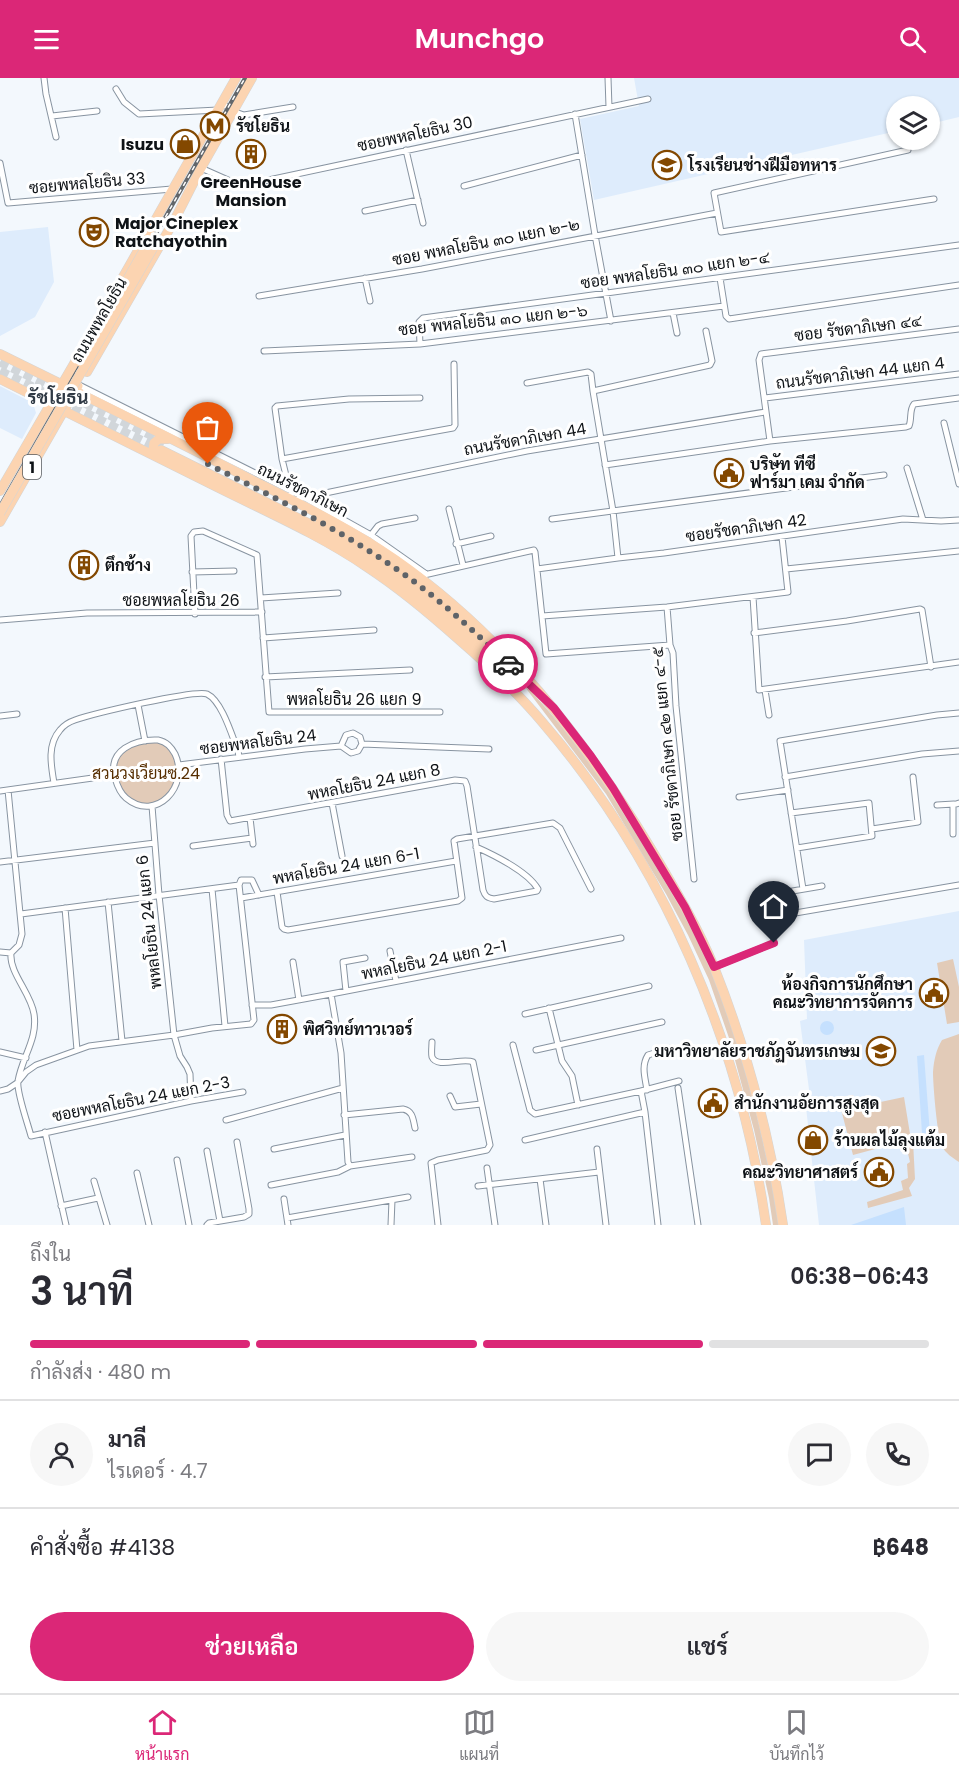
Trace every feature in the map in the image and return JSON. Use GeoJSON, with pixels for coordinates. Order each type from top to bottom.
{"type":"FeatureCollection","features":[{"type":"Feature","properties":{"kind":"main road","name":"ถนนพหลโยธิน"},"geometry":{"type":"LineString","coordinates":[[2,484],[89,337],[236,78]]}},
{"type":"Feature","properties":{"kind":"main road","name":"ถนนพหลโยธิน"},"geometry":{"type":"LineString","coordinates":[[0,522],[174,221],[252,78]]}},
{"type":"Feature","properties":{"kind":"main road","name":"ถนนพหลโยธิน"},"geometry":{"type":"LineString","coordinates":[[0,513],[150,247],[177,192],[175,185]]}},
{"type":"Feature","properties":{"kind":"main road","name":"ถนนพหลโยธิน"},"geometry":{"type":"LineString","coordinates":[[0,502],[150,247],[187,195]]}},
{"type":"Feature","properties":{"kind":"main road"},"geometry":{"type":"LineString","coordinates":[[89,337],[93,342],[104,343]]}},
{"type":"Feature","properties":{"kind":"main road","name":"ถนนรัชดาภิเษก"},"geometry":{"type":"LineString","coordinates":[[0,354],[61,384],[77,388],[164,447],[383,578],[420,606],[467,647],[541,720],[581,770],[613,817],[672,920],[700,979],[714,1014],[741,1104],[756,1166],[766,1225]]}},
{"type":"Feature","properties":{"kind":"main road","name":"ถนนรัชดาภิเษก"},"geometry":{"type":"LineString","coordinates":[[0,380],[64,411],[164,447],[292,500],[350,531],[423,576],[494,642],[554,708],[591,756],[632,817],[685,907],[714,967],[754,1087],[783,1225]]}},
{"type":"Feature","properties":{"kind":"main road"},"geometry":{"type":"LineString","coordinates":[[31,436],[38,436],[45,444]]}},
{"type":"Feature","properties":{"kind":"main road","name":"ถนนรัชดาภิเษก"},"geometry":{"type":"LineString","coordinates":[[164,447],[315,518],[394,567],[461,621],[554,708]]}},
{"type":"Feature","properties":{"kind":"street"},"geometry":{"type":"LineString","coordinates":[[44,78],[56,136]]}},
{"type":"Feature","properties":{"kind":"street"},"geometry":{"type":"LineString","coordinates":[[608,78],[609,107]]}},
{"type":"Feature","properties":{"kind":"street"},"geometry":{"type":"LineString","coordinates":[[116,89],[124,102],[140,114],[220,107],[244,115],[293,107]]}},
{"type":"Feature","properties":{"kind":"street","name":"ซอยพหลโยธิน 30"},"geometry":{"type":"LineString","coordinates":[[201,168],[237,184],[245,185],[648,99]]}},
{"type":"Feature","properties":{"kind":"street"},"geometry":{"type":"LineString","coordinates":[[52,116],[97,111]]}},
{"type":"Feature","properties":{"kind":"street"},"geometry":{"type":"LineString","coordinates":[[575,114],[611,321]]}},
{"type":"Feature","properties":{"kind":"street"},"geometry":{"type":"LineString","coordinates":[[406,150],[423,223]]}},
{"type":"Feature","properties":{"kind":"street"},"geometry":{"type":"LineString","coordinates":[[908,150],[714,193],[721,232],[934,199]]}},
{"type":"Feature","properties":{"kind":"street"},"geometry":{"type":"LineString","coordinates":[[464,186],[582,155]]}},
{"type":"Feature","properties":{"kind":"street","name":"ซอยพหลโยธิน 33"},"geometry":{"type":"LineString","coordinates":[[0,163],[8,203],[175,185]]}},
{"type":"Feature","properties":{"kind":"street"},"geometry":{"type":"LineString","coordinates":[[365,211],[418,200]]}},
{"type":"Feature","properties":{"kind":"street","name":"ซอย พหลโยธิน ๓๐ แยก ๒-๒"},"geometry":{"type":"LineString","coordinates":[[259,296],[717,213]]}},
{"type":"Feature","properties":{"kind":"street","name":"ซอย พหลโยธิน ๓๐ แยก ๒-๔"},"geometry":{"type":"LineString","coordinates":[[420,344],[419,322],[423,318],[959,245]]}},
{"type":"Feature","properties":{"kind":"street"},"geometry":{"type":"LineString","coordinates":[[365,278],[370,301]]}},
{"type":"Feature","properties":{"kind":"street"},"geometry":{"type":"LineString","coordinates":[[720,278],[726,316],[729,319],[959,285]]}},
{"type":"Feature","properties":{"kind":"street","name":"ซอย พหลโยธิน ๓๐ แยก ๒-๖"},"geometry":{"type":"LineString","coordinates":[[264,351],[420,344],[724,306]]}},
{"type":"Feature","properties":{"kind":"street"},"geometry":{"type":"LineString","coordinates":[[673,313],[677,333]]}},
{"type":"Feature","properties":{"kind":"street"},"geometry":{"type":"LineString","coordinates":[[958,329],[959,338]]}},
{"type":"Feature","properties":{"kind":"street","name":"ซอย รัชดาภิเษก ๔๔"},"geometry":{"type":"LineString","coordinates":[[765,398],[759,360],[761,354],[958,329]]}},
{"type":"Feature","properties":{"kind":"street"},"geometry":{"type":"LineString","coordinates":[[593,391],[710,365],[712,361],[706,331]]}},
{"type":"Feature","properties":{"kind":"street"},"geometry":{"type":"LineString","coordinates":[[282,459],[453,428],[455,425],[454,364]]}},
{"type":"Feature","properties":{"kind":"street"},"geometry":{"type":"LineString","coordinates":[[527,383],[588,372],[591,374],[618,558]]}},
{"type":"Feature","properties":{"kind":"street","name":"ถนนรัชดาภิเษก 44 แยก 4"},"geometry":{"type":"LineString","coordinates":[[765,398],[959,374]]}},
{"type":"Feature","properties":{"kind":"street"},"geometry":{"type":"LineString","coordinates":[[77,388],[303,497],[371,535],[423,576],[531,550],[535,552],[546,654],[670,645]]}},
{"type":"Feature","properties":{"kind":"street"},"geometry":{"type":"LineString","coordinates":[[292,500],[274,411],[277,406],[349,399],[420,398]]}},
{"type":"Feature","properties":{"kind":"street"},"geometry":{"type":"LineString","coordinates":[[765,398],[770,441]]}},
{"type":"Feature","properties":{"kind":"street"},"geometry":{"type":"LineString","coordinates":[[605,465],[770,441],[906,427],[909,426],[911,408],[914,404],[959,398]]}},
{"type":"Feature","properties":{"kind":"street","name":"ถนนรัชดาภิเษก 44"},"geometry":{"type":"LineString","coordinates":[[292,500],[527,451],[765,412]]}},
{"type":"Feature","properties":{"kind":"street"},"geometry":{"type":"LineString","coordinates":[[944,423],[959,484]]}},
{"type":"Feature","properties":{"kind":"street"},"geometry":{"type":"LineString","coordinates":[[907,468],[923,520]]}},
{"type":"Feature","properties":{"kind":"street"},"geometry":{"type":"LineString","coordinates":[[552,519],[884,475]]}},
{"type":"Feature","properties":{"kind":"street"},"geometry":{"type":"LineString","coordinates":[[449,509],[463,565]]}},
{"type":"Feature","properties":{"kind":"street"},"geometry":{"type":"LineString","coordinates":[[371,535],[382,524],[415,518]]}},
{"type":"Feature","properties":{"kind":"street","name":"ซอยรัชดาภิเษก 42"},"geometry":{"type":"LineString","coordinates":[[537,569],[903,519],[959,520]]}},
{"type":"Feature","properties":{"kind":"street"},"geometry":{"type":"LineString","coordinates":[[195,614],[191,536],[194,532],[202,531],[257,555],[262,612]]}},
{"type":"Feature","properties":{"kind":"street"},"geometry":{"type":"LineString","coordinates":[[456,544],[491,536]]}},
{"type":"Feature","properties":{"kind":"street"},"geometry":{"type":"LineString","coordinates":[[542,616],[667,607],[788,592],[782,537]]}},
{"type":"Feature","properties":{"kind":"street"},"geometry":{"type":"LineString","coordinates":[[786,569],[959,551]]}},
{"type":"Feature","properties":{"kind":"street"},"geometry":{"type":"LineString","coordinates":[[192,572],[234,571]]}},
{"type":"Feature","properties":{"kind":"street"},"geometry":{"type":"LineString","coordinates":[[261,598],[338,593]]}},
{"type":"Feature","properties":{"kind":"street"},"geometry":{"type":"LineString","coordinates":[[753,597],[759,690],[959,662]]}},
{"type":"Feature","properties":{"kind":"street","name":"ซอย รัชดาภิเษก ๔๒ แยก ๔-๕"},"geometry":{"type":"LineString","coordinates":[[667,607],[694,879]]}},
{"type":"Feature","properties":{"kind":"street"},"geometry":{"type":"LineString","coordinates":[[754,633],[920,609],[931,667]]}},
{"type":"Feature","properties":{"kind":"street","name":"ซอยพหลโยธิน 26"},"geometry":{"type":"LineString","coordinates":[[0,620],[87,613],[262,612],[269,712]]}},
{"type":"Feature","properties":{"kind":"street"},"geometry":{"type":"LineString","coordinates":[[263,638],[374,630]]}},
{"type":"Feature","properties":{"kind":"street"},"geometry":{"type":"LineString","coordinates":[[265,677],[410,670]]}},
{"type":"Feature","properties":{"kind":"street"},"geometry":{"type":"LineString","coordinates":[[765,690],[769,716]]}},
{"type":"Feature","properties":{"kind":"street"},"geometry":{"type":"LineString","coordinates":[[54,783],[52,747],[62,727],[75,720],[197,693],[210,696],[223,715],[239,757]]}},
{"type":"Feature","properties":{"kind":"street"},"geometry":{"type":"LineString","coordinates":[[138,705],[145,741],[119,751],[115,759],[114,775],[120,791],[127,799],[138,804],[152,806]]}},
{"type":"Feature","properties":{"kind":"street","name":"พหลโยธิน 26 แยก 9"},"geometry":{"type":"LineString","coordinates":[[269,712],[440,712]]}},
{"type":"Feature","properties":{"kind":"street"},"geometry":{"type":"LineString","coordinates":[[803,889],[780,741],[959,713]]}},
{"type":"Feature","properties":{"kind":"street"},"geometry":{"type":"LineString","coordinates":[[0,716],[17,714]]}},
{"type":"Feature","properties":{"kind":"street","name":"ซอยพหลโยธิน 24"},"geometry":{"type":"LineString","coordinates":[[179,765],[341,746],[347,752],[355,752],[362,744],[360,737],[353,733],[344,738],[341,746]]}},
{"type":"Feature","properties":{"kind":"street","name":"ซอยพหลโยธิน 24"},"geometry":{"type":"LineString","coordinates":[[145,741],[158,740],[167,743],[179,765],[175,788],[164,801],[152,806]]}},
{"type":"Feature","properties":{"kind":"street","name":"ซอยพหลโยธิน 24"},"geometry":{"type":"LineString","coordinates":[[362,744],[489,749]]}},
{"type":"Feature","properties":{"kind":"street"},"geometry":{"type":"LineString","coordinates":[[785,777],[922,754],[959,751]]}},
{"type":"Feature","properties":{"kind":"street","name":"พหลโยธิน 24 แยก 8"},"geometry":{"type":"LineString","coordinates":[[221,759],[227,818],[230,821],[455,780],[465,781],[467,786],[474,836],[483,890],[485,896],[494,899],[536,892],[538,889],[534,882],[493,855],[476,847]]}},
{"type":"Feature","properties":{"kind":"street"},"geometry":{"type":"LineString","coordinates":[[0,791],[114,775]]}},
{"type":"Feature","properties":{"kind":"street"},"geometry":{"type":"LineString","coordinates":[[872,829],[918,822],[914,777]]}},
{"type":"Feature","properties":{"kind":"street"},"geometry":{"type":"LineString","coordinates":[[8,790],[21,914],[21,941],[11,953],[11,963],[30,999],[34,1012],[35,1031],[18,1083],[31,1136],[45,1132],[66,1225]]}},
{"type":"Feature","properties":{"kind":"street"},"geometry":{"type":"LineString","coordinates":[[739,797],[788,790]]}},
{"type":"Feature","properties":{"kind":"street"},"geometry":{"type":"LineString","coordinates":[[332,803],[342,856]]}},
{"type":"Feature","properties":{"kind":"street"},"geometry":{"type":"LineString","coordinates":[[791,813],[868,803],[872,829],[872,836],[796,848]]}},
{"type":"Feature","properties":{"kind":"street"},"geometry":{"type":"LineString","coordinates":[[937,805],[956,803],[953,834]]}},
{"type":"Feature","properties":{"kind":"street","name":"พหลโยธิน 24 แยก 6"},"geometry":{"type":"LineString","coordinates":[[152,806],[174,1035],[180,1056],[190,1074],[191,1101]]}},
{"type":"Feature","properties":{"kind":"street"},"geometry":{"type":"LineString","coordinates":[[193,846],[253,841],[250,818]]}},
{"type":"Feature","properties":{"kind":"street"},"geometry":{"type":"LineString","coordinates":[[277,892],[282,927],[288,930],[458,901],[462,898],[454,841],[549,823],[556,824],[560,828],[591,889]]}},
{"type":"Feature","properties":{"kind":"street"},"geometry":{"type":"LineString","coordinates":[[0,862],[154,843]]}},
{"type":"Feature","properties":{"kind":"street","name":"พหลโยธิน 24 แยก 6-1"},"geometry":{"type":"LineString","coordinates":[[241,898],[456,861]]}},
{"type":"Feature","properties":{"kind":"street"},"geometry":{"type":"LineString","coordinates":[[0,1091],[18,1083],[26,1072],[36,1065],[89,1046],[253,1022],[239,887],[241,880],[251,879],[259,895]]}},
{"type":"Feature","properties":{"kind":"street"},"geometry":{"type":"LineString","coordinates":[[772,917],[959,885]]}},
{"type":"Feature","properties":{"kind":"street"},"geometry":{"type":"LineString","coordinates":[[714,967],[772,945],[774,940],[769,895],[822,886]]}},
{"type":"Feature","properties":{"kind":"street"},"geometry":{"type":"LineString","coordinates":[[21,914],[159,895],[239,887]]}},
{"type":"Feature","properties":{"kind":"street"},"geometry":{"type":"LineString","coordinates":[[212,889],[225,1026]]}},
{"type":"Feature","properties":{"kind":"street"},"geometry":{"type":"LineString","coordinates":[[108,902],[122,1041]]}},
{"type":"Feature","properties":{"kind":"street"},"geometry":{"type":"LineString","coordinates":[[65,908],[77,1050]]}},
{"type":"Feature","properties":{"kind":"street","name":"พหลโยธิน 24 แยก 2-1"},"geometry":{"type":"LineString","coordinates":[[252,1005],[271,1005],[299,1000],[621,938]]}},
{"type":"Feature","properties":{"kind":"street"},"geometry":{"type":"LineString","coordinates":[[390,951],[396,981]]}},
{"type":"Feature","properties":{"kind":"street"},"geometry":{"type":"LineString","coordinates":[[0,952],[11,953]]}},
{"type":"Feature","properties":{"kind":"street"},"geometry":{"type":"LineString","coordinates":[[346,991],[343,962],[365,958]]}},
{"type":"Feature","properties":{"kind":"street"},"geometry":{"type":"LineString","coordinates":[[293,962],[299,1000]]}},
{"type":"Feature","properties":{"kind":"street"},"geometry":{"type":"LineString","coordinates":[[525,1014],[649,986]]}},
{"type":"Feature","properties":{"kind":"street"},"geometry":{"type":"LineString","coordinates":[[331,994],[340,1046],[345,1135],[350,1166]]}},
{"type":"Feature","properties":{"kind":"street"},"geometry":{"type":"LineString","coordinates":[[549,1008],[562,1061],[572,1076],[579,1105]]}},
{"type":"Feature","properties":{"kind":"street"},"geometry":{"type":"LineString","coordinates":[[536,1050],[662,1022]]}},
{"type":"Feature","properties":{"kind":"street"},"geometry":{"type":"LineString","coordinates":[[432,1042],[432,1056],[438,1062],[468,1060],[473,1062],[489,1149],[431,1163],[438,1225]]}},
{"type":"Feature","properties":{"kind":"street"},"geometry":{"type":"LineString","coordinates":[[513,1045],[532,1113],[537,1114],[644,1090],[678,1085],[698,1225]]}},
{"type":"Feature","properties":{"kind":"street"},"geometry":{"type":"LineString","coordinates":[[658,1225],[645,1112],[644,1071],[648,1055],[671,1048]]}},
{"type":"Feature","properties":{"kind":"street"},"geometry":{"type":"LineString","coordinates":[[0,1052],[26,1058]]}},
{"type":"Feature","properties":{"kind":"street"},"geometry":{"type":"LineString","coordinates":[[226,1120],[343,1088]]}},
{"type":"Feature","properties":{"kind":"street","name":"ซอยพหลโยธิน 24 แยก 2-3"},"geometry":{"type":"LineString","coordinates":[[45,1132],[243,1092]]}},
{"type":"Feature","properties":{"kind":"street"},"geometry":{"type":"LineString","coordinates":[[450,1095],[455,1107],[481,1104]]}},
{"type":"Feature","properties":{"kind":"street"},"geometry":{"type":"LineString","coordinates":[[344,1114],[403,1109],[411,1112],[415,1128]]}},
{"type":"Feature","properties":{"kind":"street"},"geometry":{"type":"LineString","coordinates":[[525,1140],[645,1112]]}},
{"type":"Feature","properties":{"kind":"street"},"geometry":{"type":"LineString","coordinates":[[274,1149],[345,1135]]}},
{"type":"Feature","properties":{"kind":"street"},"geometry":{"type":"LineString","coordinates":[[207,1225],[244,1217],[249,1212],[237,1142]]}},
{"type":"Feature","properties":{"kind":"street"},"geometry":{"type":"LineString","coordinates":[[597,1149],[606,1225]]}},
{"type":"Feature","properties":{"kind":"street"},"geometry":{"type":"LineString","coordinates":[[207,1151],[220,1221]]}},
{"type":"Feature","properties":{"kind":"street"},"geometry":{"type":"LineString","coordinates":[[271,1185],[338,1172],[350,1166],[412,1157]]}},
{"type":"Feature","properties":{"kind":"street"},"geometry":{"type":"LineString","coordinates":[[177,1160],[189,1225]]}},
{"type":"Feature","properties":{"kind":"street"},"geometry":{"type":"LineString","coordinates":[[487,1168],[495,1225]]}},
{"type":"Feature","properties":{"kind":"street"},"geometry":{"type":"LineString","coordinates":[[478,1186],[599,1172]]}},
{"type":"Feature","properties":{"kind":"street"},"geometry":{"type":"LineString","coordinates":[[137,1173],[149,1225]]}},
{"type":"Feature","properties":{"kind":"street"},"geometry":{"type":"LineString","coordinates":[[540,1179],[546,1225]]}},
{"type":"Feature","properties":{"kind":"street"},"geometry":{"type":"LineString","coordinates":[[94,1181],[107,1225]]}},
{"type":"Feature","properties":{"kind":"street"},"geometry":{"type":"LineString","coordinates":[[287,1218],[408,1197]]}},
{"type":"Feature","properties":{"kind":"street"},"geometry":{"type":"LineString","coordinates":[[61,1206],[98,1198]]}},
{"type":"Feature","properties":{"kind":"street"},"geometry":{"type":"LineString","coordinates":[[284,1199],[288,1225]]}},
{"type":"Feature","properties":{"kind":"street"},"geometry":{"type":"LineString","coordinates":[[391,1225],[392,1200]]}},
{"type":"Feature","properties":{"kind":"shaded area","name":"โรงเรียนช่างฝีมือทหาร"},"geometry":{"type":"Polygon","coordinates":[[[634,78],[959,78],[959,117],[940,122],[940,96],[886,96],[886,134],[594,200],[580,119],[639,106],[634,78]]]}},
{"type":"Feature","properties":{"kind":"shaded area"},"geometry":{"type":"Polygon","coordinates":[[[48,227],[54,282],[35,317],[0,336],[0,232],[48,227]]]}},
{"type":"Feature","properties":{"kind":"shaded area"},"geometry":{"type":"Polygon","coordinates":[[[0,386],[33,403],[36,413],[22,439],[0,428],[0,386]]]}},
{"type":"Feature","properties":{"kind":"shaded area","name":"มหาวิทยาลัยราชภัฏจันทรเกษม"},"geometry":{"type":"Polygon","coordinates":[[[959,911],[959,1225],[819,1225],[805,1098],[810,1097],[800,1021],[807,1019],[804,940],[959,911]]]}},
{"type":"Feature","properties":{"kind":"green space"},"geometry":{"type":"Polygon","coordinates":[[[525,687],[562,727],[601,778],[686,916],[703,950],[732,1025],[742,1058],[759,1124],[780,1225],[773,1225],[754,1130],[729,1038],[709,980],[688,935],[606,794],[525,687]]]}},
{"type":"Feature","properties":{"kind":"green space","name":"สวนวงเวียนซ.24"},"geometry":{"type":"Polygon","coordinates":[[[158,740],[171,747],[178,778],[174,788],[163,801],[140,805],[126,798],[120,791],[115,775],[115,759],[136,743],[158,740]]]}},
{"type":"Feature","properties":{"kind":"green space"},"geometry":{"type":"Polygon","coordinates":[[[953,959],[959,987],[959,1022],[947,1024],[937,963],[953,959]]]}},
{"type":"Feature","properties":{"kind":"green space"},"geometry":{"type":"Polygon","coordinates":[[[959,1034],[959,1162],[945,1151],[940,1140],[933,1072],[942,1040],[959,1034]]]}},
{"type":"Feature","properties":{"kind":"green space"},"geometry":{"type":"Polygon","coordinates":[[[853,1095],[857,1107],[904,1097],[910,1141],[913,1141],[915,1179],[909,1188],[912,1196],[868,1208],[867,1202],[903,1190],[901,1181],[908,1178],[907,1164],[910,1162],[905,1141],[853,1155],[838,1098],[853,1095]]]}},
{"type":"Feature","properties":{"kind":"water"},"geometry":{"type":"Polygon","coordinates":[[[827,1021],[832,1023],[834,1028],[832,1033],[827,1035],[822,1033],[820,1028],[822,1023],[827,1021]]]}},
{"type":"Feature","properties":{"kind":"water"},"geometry":{"type":"Polygon","coordinates":[[[924,1055],[931,1147],[923,1149],[917,1056],[924,1055]]]}},
{"type":"Feature","properties":{"kind":"water"},"geometry":{"type":"Polygon","coordinates":[[[904,1207],[906,1225],[851,1225],[904,1207]]]}},
{"type":"Feature","properties":{"kind":"tunnel"},"geometry":{"type":"LineString","coordinates":[[0,362],[165,442]]}},
{"type":"Feature","properties":{"kind":"tunnel"},"geometry":{"type":"LineString","coordinates":[[0,371],[159,449]]}},
{"type":"Feature","properties":{"kind":"railway"},"geometry":{"type":"LineString","coordinates":[[0,506],[245,78]]}},
{"type":"Feature","properties":{"kind":"way so far"},"geometry":{"type":"LineString","coordinates":[[208,464],[315,518],[394,567],[436,600],[508,664]]}},
{"type":"Feature","properties":{"kind":"place","name":"รัชโยธิน"},"geometry":{"type":"Point","coordinates":[215,126]}},
{"type":"Feature","properties":{"kind":"place","name":"Isuzu"},"geometry":{"type":"Point","coordinates":[185,144]}},
{"type":"Feature","properties":{"kind":"place","name":"GreenHouse Mansion"},"geometry":{"type":"Point","coordinates":[251,154]}},
{"type":"Feature","properties":{"kind":"place","name":"โรงเรียนช่างฝีมือทหาร"},"geometry":{"type":"Point","coordinates":[667,165]}},
{"type":"Feature","properties":{"kind":"place","name":"Major Cineplex Ratchayothin"},"geometry":{"type":"Point","coordinates":[94,232]}},
{"type":"Feature","properties":{"kind":"place","name":"บริษัท ทีซี ฟาร์มา เคม จำกัด"},"geometry":{"type":"Point","coordinates":[729,473]}},
{"type":"Feature","properties":{"kind":"place","name":"ตึกช้าง"},"geometry":{"type":"Point","coordinates":[84,565]}},
{"type":"Feature","properties":{"kind":"place","name":"ห้องกิจการนักศึกษา คณะวิทยาการจัดการ"},"geometry":{"type":"Point","coordinates":[934,993]}},
{"type":"Feature","properties":{"kind":"place","name":"พิศวิทย์ทาวเวอร์"},"geometry":{"type":"Point","coordinates":[282,1029]}},
{"type":"Feature","properties":{"kind":"place","name":"มหาวิทยาลัยราชภัฏจันทรเกษม"},"geometry":{"type":"Point","coordinates":[881,1051]}},
{"type":"Feature","properties":{"kind":"place","name":"สำนักงานอัยการสูงสุด"},"geometry":{"type":"Point","coordinates":[713,1103]}},
{"type":"Feature","properties":{"kind":"place","name":"ร้านผลไม้ลุงแต้ม"},"geometry":{"type":"Point","coordinates":[813,1140]}},
{"type":"Feature","properties":{"kind":"place","name":"คณะวิทยาศาสตร์"},"geometry":{"type":"Point","coordinates":[879,1172]}},
{"type":"Feature","properties":{"kind":"district","name":"รัชโยธิน"},"geometry":{"type":"Point","coordinates":[58,397]}},
{"type":"Feature","properties":{"kind":"route"},"geometry":{"type":"LineString","coordinates":[[508,664],[554,708],[613,788],[685,907],[714,967],[774,943]]}}]}
